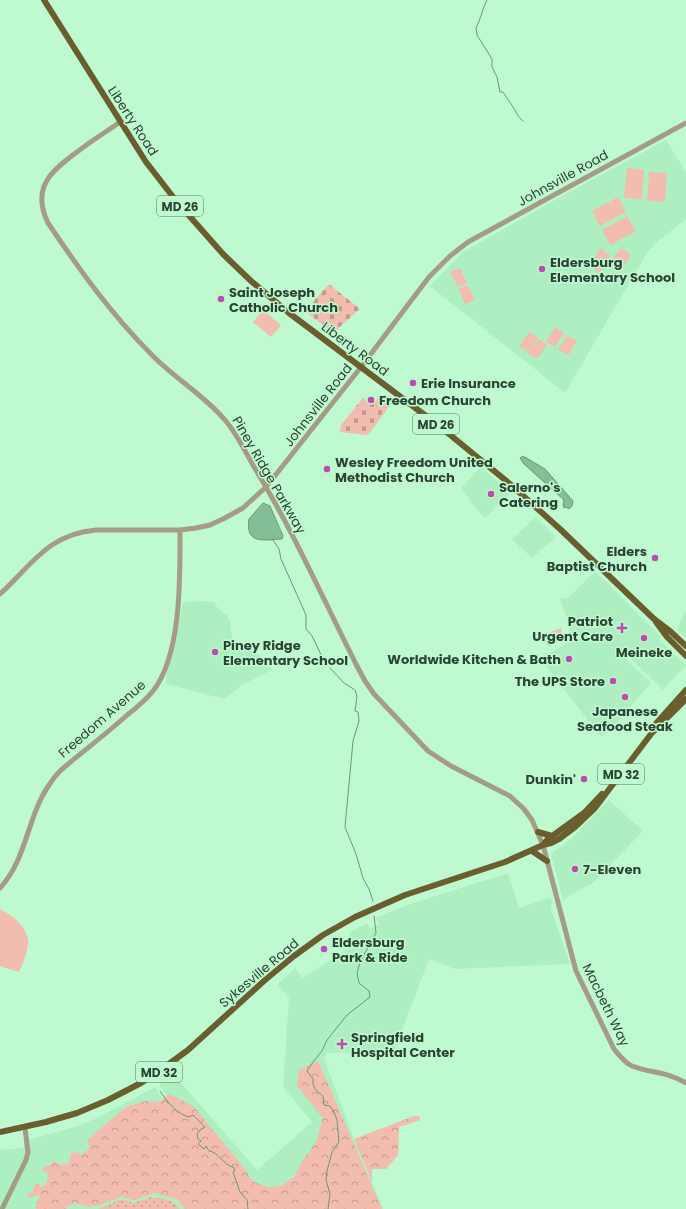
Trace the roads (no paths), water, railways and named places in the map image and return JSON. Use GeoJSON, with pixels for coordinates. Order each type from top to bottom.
{"type":"FeatureCollection","features":[{"type":"Feature","properties":{"kind":"main road","name":"Liberty Road"},"geometry":{"type":"LineString","coordinates":[[44,0],[120,122],[159,179],[223,254],[277,303],[438,425],[510,484],[560,529],[654,619],[686,646]]}},
{"type":"Feature","properties":{"kind":"main road","name":"Liberty Road"},"geometry":{"type":"LineString","coordinates":[[654,619],[660,629],[686,656]]}},
{"type":"Feature","properties":{"kind":"main road"},"geometry":{"type":"LineString","coordinates":[[677,646],[680,653],[686,660]]}},
{"type":"Feature","properties":{"kind":"main road","name":"Sykesville Road"},"geometry":{"type":"LineString","coordinates":[[543,845],[548,839],[575,820],[596,802],[647,734],[686,690]]}},
{"type":"Feature","properties":{"kind":"main road","name":"Sykesville Road"},"geometry":{"type":"LineString","coordinates":[[0,1132],[25,1128],[62,1118],[93,1107],[118,1096],[148,1079],[188,1050],[265,980],[294,956],[316,940],[347,921],[405,894],[498,865],[543,845],[551,844],[591,812],[652,734],[686,699]]}},
{"type":"Feature","properties":{"kind":"main road"},"geometry":{"type":"LineString","coordinates":[[538,832],[552,836]]}},
{"type":"Feature","properties":{"kind":"main road"},"geometry":{"type":"LineString","coordinates":[[532,851],[547,861]]}},
{"type":"Feature","properties":{"kind":"street","name":"Piney Ridge Parkway"},"geometry":{"type":"LineString","coordinates":[[120,122],[84,146],[58,166],[52,173],[44,186],[42,197],[42,206],[45,217],[95,290],[141,344],[169,371],[210,404],[226,421],[266,487],[304,558],[356,666],[374,694],[436,757],[510,796],[524,809],[532,820],[543,845]]}},
{"type":"Feature","properties":{"kind":"street","name":"Johnsville Road"},"geometry":{"type":"LineString","coordinates":[[0,594],[42,552],[69,536],[96,530],[180,530],[210,525],[243,508],[266,487],[361,367],[429,277],[458,249],[502,223],[686,124]]}},
{"type":"Feature","properties":{"kind":"street","name":"Freedom Avenue"},"geometry":{"type":"LineString","coordinates":[[0,888],[16,866],[42,797],[53,779],[61,770],[140,704],[152,692],[161,677],[170,651],[178,606],[180,530]]}},
{"type":"Feature","properties":{"kind":"street","name":"Macbeth Way"},"geometry":{"type":"LineString","coordinates":[[543,845],[576,971],[614,1049],[619,1056],[631,1066],[673,1076],[686,1083]]}},
{"type":"Feature","properties":{"kind":"street"},"geometry":{"type":"LineString","coordinates":[[2,1209],[26,1160],[28,1152],[25,1128]]}},
{"type":"Feature","properties":{"kind":"waterway"},"geometry":{"type":"LineString","coordinates":[[487,0],[476,28],[477,35],[492,59],[492,67],[497,77],[500,92],[503,92],[518,116],[523,121]]}},
{"type":"Feature","properties":{"kind":"waterway"},"geometry":{"type":"LineString","coordinates":[[273,540],[279,549],[281,559],[306,615],[306,629],[312,636],[325,663]]}},
{"type":"Feature","properties":{"kind":"waterway"},"geometry":{"type":"LineString","coordinates":[[330,668],[344,683],[355,690],[357,696],[355,711],[358,712],[359,721],[353,741],[345,827],[356,854],[363,878],[373,901]]}},
{"type":"Feature","properties":{"kind":"waterway"},"geometry":{"type":"LineString","coordinates":[[328,1209],[330,1194],[326,1180],[332,1152],[339,1142],[337,1120],[330,1106],[324,1105],[323,1096],[315,1089],[313,1079],[307,1071],[322,1051],[327,1040],[347,1015],[370,997],[369,991],[359,983],[357,973],[360,962],[376,933],[374,916]]}},
{"type":"Feature","properties":{"kind":"waterway"},"geometry":{"type":"LineString","coordinates":[[160,1091],[176,1110],[189,1117],[193,1115],[205,1127],[197,1134],[198,1139],[201,1141],[198,1144],[204,1149],[206,1146],[209,1151],[216,1154],[226,1164],[233,1167],[235,1170],[233,1172],[240,1192],[247,1200],[248,1209]]}},
{"type":"Feature","properties":{"kind":"place","name":"Eldersburg Elementary School"},"geometry":{"type":"Point","coordinates":[542,269]}},
{"type":"Feature","properties":{"kind":"place","name":"Saint Joseph Catholic Church"},"geometry":{"type":"Point","coordinates":[221,299]}},
{"type":"Feature","properties":{"kind":"place","name":"Erie Insurance"},"geometry":{"type":"Point","coordinates":[413,383]}},
{"type":"Feature","properties":{"kind":"place","name":"Freedom Church"},"geometry":{"type":"Point","coordinates":[371,400]}},
{"type":"Feature","properties":{"kind":"place","name":"Wesley Freedom United Methodist Church"},"geometry":{"type":"Point","coordinates":[327,469]}},
{"type":"Feature","properties":{"kind":"place","name":"Salerno's Catering"},"geometry":{"type":"Point","coordinates":[491,494]}},
{"type":"Feature","properties":{"kind":"place","name":"Elders Baptist Church"},"geometry":{"type":"Point","coordinates":[655,558]}},
{"type":"Feature","properties":{"kind":"place","name":"Patriot Urgent Care"},"geometry":{"type":"Point","coordinates":[622,628]}},
{"type":"Feature","properties":{"kind":"place","name":"Meineke"},"geometry":{"type":"Point","coordinates":[644,638]}},
{"type":"Feature","properties":{"kind":"place","name":"Piney Ridge Elementary School"},"geometry":{"type":"Point","coordinates":[215,652]}},
{"type":"Feature","properties":{"kind":"place","name":"Worldwide Kitchen & Bath"},"geometry":{"type":"Point","coordinates":[569,659]}},
{"type":"Feature","properties":{"kind":"place","name":"The UPS Store"},"geometry":{"type":"Point","coordinates":[613,681]}},
{"type":"Feature","properties":{"kind":"place","name":"Japanese Seafood Steak"},"geometry":{"type":"Point","coordinates":[625,697]}},
{"type":"Feature","properties":{"kind":"place","name":"Dunkin'"},"geometry":{"type":"Point","coordinates":[584,779]}},
{"type":"Feature","properties":{"kind":"place","name":"7-Eleven"},"geometry":{"type":"Point","coordinates":[575,869]}},
{"type":"Feature","properties":{"kind":"place","name":"Eldersburg Park & Ride"},"geometry":{"type":"Point","coordinates":[324,949]}},
{"type":"Feature","properties":{"kind":"place","name":"Springfield Hospital Center"},"geometry":{"type":"Point","coordinates":[342,1044]}}]}
